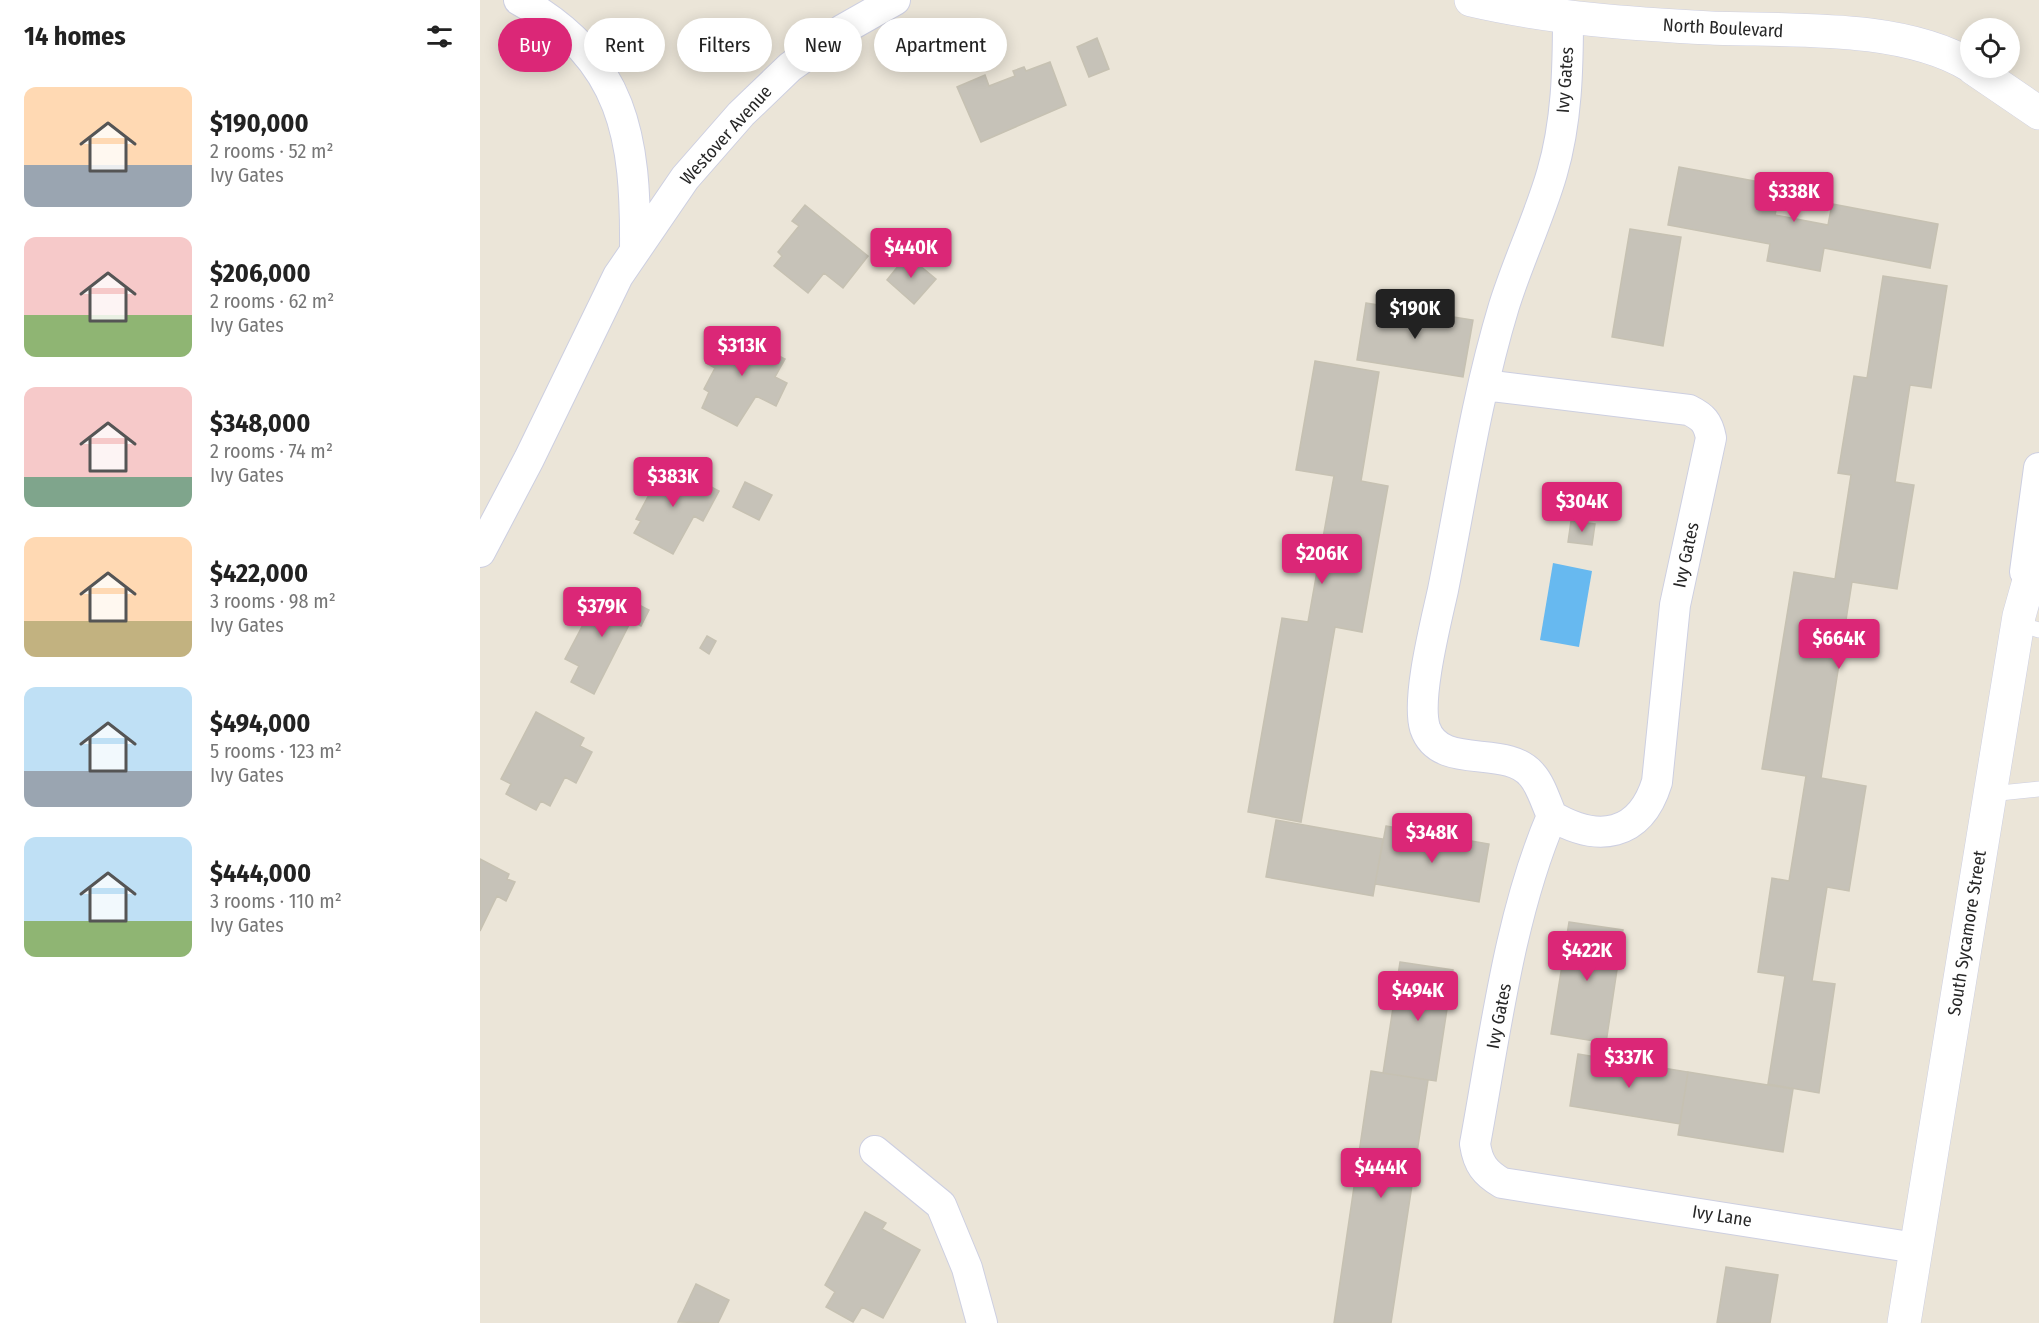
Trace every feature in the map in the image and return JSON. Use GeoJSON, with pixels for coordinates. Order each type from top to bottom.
{"type":"FeatureCollection","features":[{"type":"Feature","properties":{"kind":"main road","name":"North Boulevard"},"geometry":{"type":"LineString","coordinates":[[1471,0],[1568,16],[1676,26],[1856,34],[1920,43],[1960,61]]}},
{"type":"Feature","properties":{"kind":"main road","name":"North Boulevard"},"geometry":{"type":"LineString","coordinates":[[1988,78],[2039,113]]}},
{"type":"Feature","properties":{"kind":"main road","name":"South Sycamore Street"},"geometry":{"type":"LineString","coordinates":[[1904,1323],[1990,794],[2039,545]]}},
{"type":"Feature","properties":{"kind":"street","name":"Westover Avenue"},"geometry":{"type":"LineString","coordinates":[[519,0],[572,37],[597,66],[616,98],[628,135],[635,198],[634,249]]}},
{"type":"Feature","properties":{"kind":"street","name":"Westover Avenue"},"geometry":{"type":"LineString","coordinates":[[480,552],[529,459],[618,276],[634,249],[685,178],[741,114],[790,67],[842,30],[895,0]]}},
{"type":"Feature","properties":{"kind":"street","name":"Ivy Gates"},"geometry":{"type":"LineString","coordinates":[[1484,385],[1689,410],[1702,416],[1708,426],[1711,438],[1676,605],[1657,782],[1650,802],[1637,819],[1618,830],[1596,833],[1573,828],[1552,816],[1532,775],[1512,761],[1448,752],[1434,742],[1426,730],[1422,712],[1432,644],[1484,385],[1504,306],[1552,174],[1560,138],[1568,77],[1568,16]]}},
{"type":"Feature","properties":{"kind":"street"},"geometry":{"type":"LineString","coordinates":[[2025,623],[2039,468]]}},
{"type":"Feature","properties":{"kind":"street","name":"Ivy Gates"},"geometry":{"type":"LineString","coordinates":[[1528,1187],[1502,1183],[1487,1174],[1477,1158],[1474,1144],[1521,906],[1535,855],[1552,816]]}},
{"type":"Feature","properties":{"kind":"street"},"geometry":{"type":"LineString","coordinates":[[875,1151],[941,1205],[968,1269],[982,1323]]}},
{"type":"Feature","properties":{"kind":"street","name":"Ivy Lane"},"geometry":{"type":"LineString","coordinates":[[1528,1187],[1916,1248]]}},
{"type":"Feature","properties":{"kind":"lane"},"geometry":{"type":"LineString","coordinates":[[1990,794],[2039,789]]}},
{"type":"Feature","properties":{"kind":"water"},"geometry":{"type":"Polygon","coordinates":[[[1553,563],[1592,571],[1579,647],[1540,640],[1553,563]]]}},
{"type":"Feature","properties":{"kind":"building"},"geometry":{"type":"Polygon","coordinates":[[[1097,38],[1109,69],[1089,77],[1077,47],[1097,38]]]}},
{"type":"Feature","properties":{"kind":"building"},"geometry":{"type":"Polygon","coordinates":[[[1050,62],[1066,105],[981,142],[957,87],[985,75],[989,86],[1015,76],[1013,71],[1024,67],[1026,71],[1050,62]]]}},
{"type":"Feature","properties":{"kind":"building"},"geometry":{"type":"Polygon","coordinates":[[[1679,167],[1781,186],[1775,215],[1828,225],[1832,204],[1938,224],[1930,268],[1824,248],[1820,271],[1767,261],[1770,244],[1668,225],[1679,167]]]}},
{"type":"Feature","properties":{"kind":"building"},"geometry":{"type":"Polygon","coordinates":[[[805,205],[868,256],[843,288],[824,273],[808,293],[774,266],[782,256],[778,252],[799,226],[792,221],[805,205]]]}},
{"type":"Feature","properties":{"kind":"building"},"geometry":{"type":"Polygon","coordinates":[[[1630,229],[1681,237],[1663,346],[1612,337],[1630,229]]]}},
{"type":"Feature","properties":{"kind":"building"},"geometry":{"type":"Polygon","coordinates":[[[907,255],[936,279],[914,304],[887,280],[907,255]]]}},
{"type":"Feature","properties":{"kind":"building"},"geometry":{"type":"Polygon","coordinates":[[[1883,276],[1947,286],[1931,388],[1910,385],[1895,482],[1914,485],[1897,589],[1852,582],[1821,778],[1866,786],[1849,891],[1827,887],[1812,981],[1835,984],[1819,1093],[1768,1084],[1785,976],[1758,972],[1772,878],[1789,881],[1806,776],[1762,769],[1794,572],[1835,579],[1851,475],[1838,473],[1854,376],[1867,378],[1883,276]]]}},
{"type":"Feature","properties":{"kind":"building"},"geometry":{"type":"Polygon","coordinates":[[[1366,303],[1473,320],[1463,377],[1357,360],[1366,303]]]}},
{"type":"Feature","properties":{"kind":"building"},"geometry":{"type":"Polygon","coordinates":[[[734,329],[779,351],[777,355],[785,359],[775,377],[787,383],[776,406],[756,396],[737,426],[702,408],[709,392],[704,389],[715,368],[706,363],[715,345],[724,350],[734,329]]]}},
{"type":"Feature","properties":{"kind":"building"},"geometry":{"type":"Polygon","coordinates":[[[1315,361],[1379,372],[1361,481],[1388,486],[1362,632],[1335,627],[1301,822],[1248,812],[1282,618],[1308,622],[1334,476],[1296,470],[1315,361]]]}},
{"type":"Feature","properties":{"kind":"building"},"geometry":{"type":"Polygon","coordinates":[[[666,463],[719,491],[703,521],[694,516],[673,554],[634,533],[641,521],[636,519],[666,463]]]}},
{"type":"Feature","properties":{"kind":"building"},"geometry":{"type":"Polygon","coordinates":[[[745,482],[772,495],[759,520],[733,507],[745,482]]]}},
{"type":"Feature","properties":{"kind":"building"},"geometry":{"type":"Polygon","coordinates":[[[1571,521],[1595,524],[1592,545],[1568,542],[1571,521]]]}},
{"type":"Feature","properties":{"kind":"building"},"geometry":{"type":"Polygon","coordinates":[[[610,590],[649,610],[641,626],[631,621],[594,694],[571,682],[579,666],[565,659],[596,600],[603,604],[610,590]]]}},
{"type":"Feature","properties":{"kind":"building"},"geometry":{"type":"Polygon","coordinates":[[[707,636],[716,641],[709,654],[700,648],[707,636]]]}},
{"type":"Feature","properties":{"kind":"building"},"geometry":{"type":"Polygon","coordinates":[[[536,712],[584,738],[580,746],[592,752],[576,783],[565,777],[550,806],[541,801],[536,810],[506,794],[511,784],[501,779],[536,712]]]}},
{"type":"Feature","properties":{"kind":"building"},"geometry":{"type":"Polygon","coordinates":[[[1276,820],[1383,839],[1373,896],[1266,877],[1276,820]]]}},
{"type":"Feature","properties":{"kind":"building"},"geometry":{"type":"Polygon","coordinates":[[[1386,826],[1489,844],[1479,902],[1375,884],[1386,826]]]}},
{"type":"Feature","properties":{"kind":"building"},"geometry":{"type":"Polygon","coordinates":[[[480,859],[509,874],[507,879],[515,882],[506,901],[497,896],[480,931],[480,859]]]}},
{"type":"Feature","properties":{"kind":"building"},"geometry":{"type":"Polygon","coordinates":[[[1569,922],[1623,930],[1606,1043],[1551,1034],[1569,922]]]}},
{"type":"Feature","properties":{"kind":"building"},"geometry":{"type":"Polygon","coordinates":[[[1400,962],[1453,970],[1436,1081],[1383,1073],[1400,962]]]}},
{"type":"Feature","properties":{"kind":"building"},"geometry":{"type":"Polygon","coordinates":[[[1578,1054],[1688,1072],[1680,1124],[1570,1106],[1578,1054]]]}},
{"type":"Feature","properties":{"kind":"building"},"geometry":{"type":"Polygon","coordinates":[[[1371,1071],[1428,1080],[1391,1323],[1334,1323],[1371,1071]]]}},
{"type":"Feature","properties":{"kind":"building"},"geometry":{"type":"Polygon","coordinates":[[[1688,1072],[1793,1089],[1783,1152],[1678,1135],[1688,1072]]]}},
{"type":"Feature","properties":{"kind":"building"},"geometry":{"type":"Polygon","coordinates":[[[865,1212],[886,1223],[882,1229],[920,1250],[883,1318],[862,1307],[853,1322],[826,1307],[835,1292],[825,1285],[865,1212]]]}},
{"type":"Feature","properties":{"kind":"building"},"geometry":{"type":"Polygon","coordinates":[[[1726,1267],[1778,1275],[1770,1323],[1717,1323],[1726,1267]]]}},
{"type":"Feature","properties":{"kind":"building"},"geometry":{"type":"Polygon","coordinates":[[[696,1284],[729,1300],[718,1323],[678,1322],[696,1284]]]}}]}
